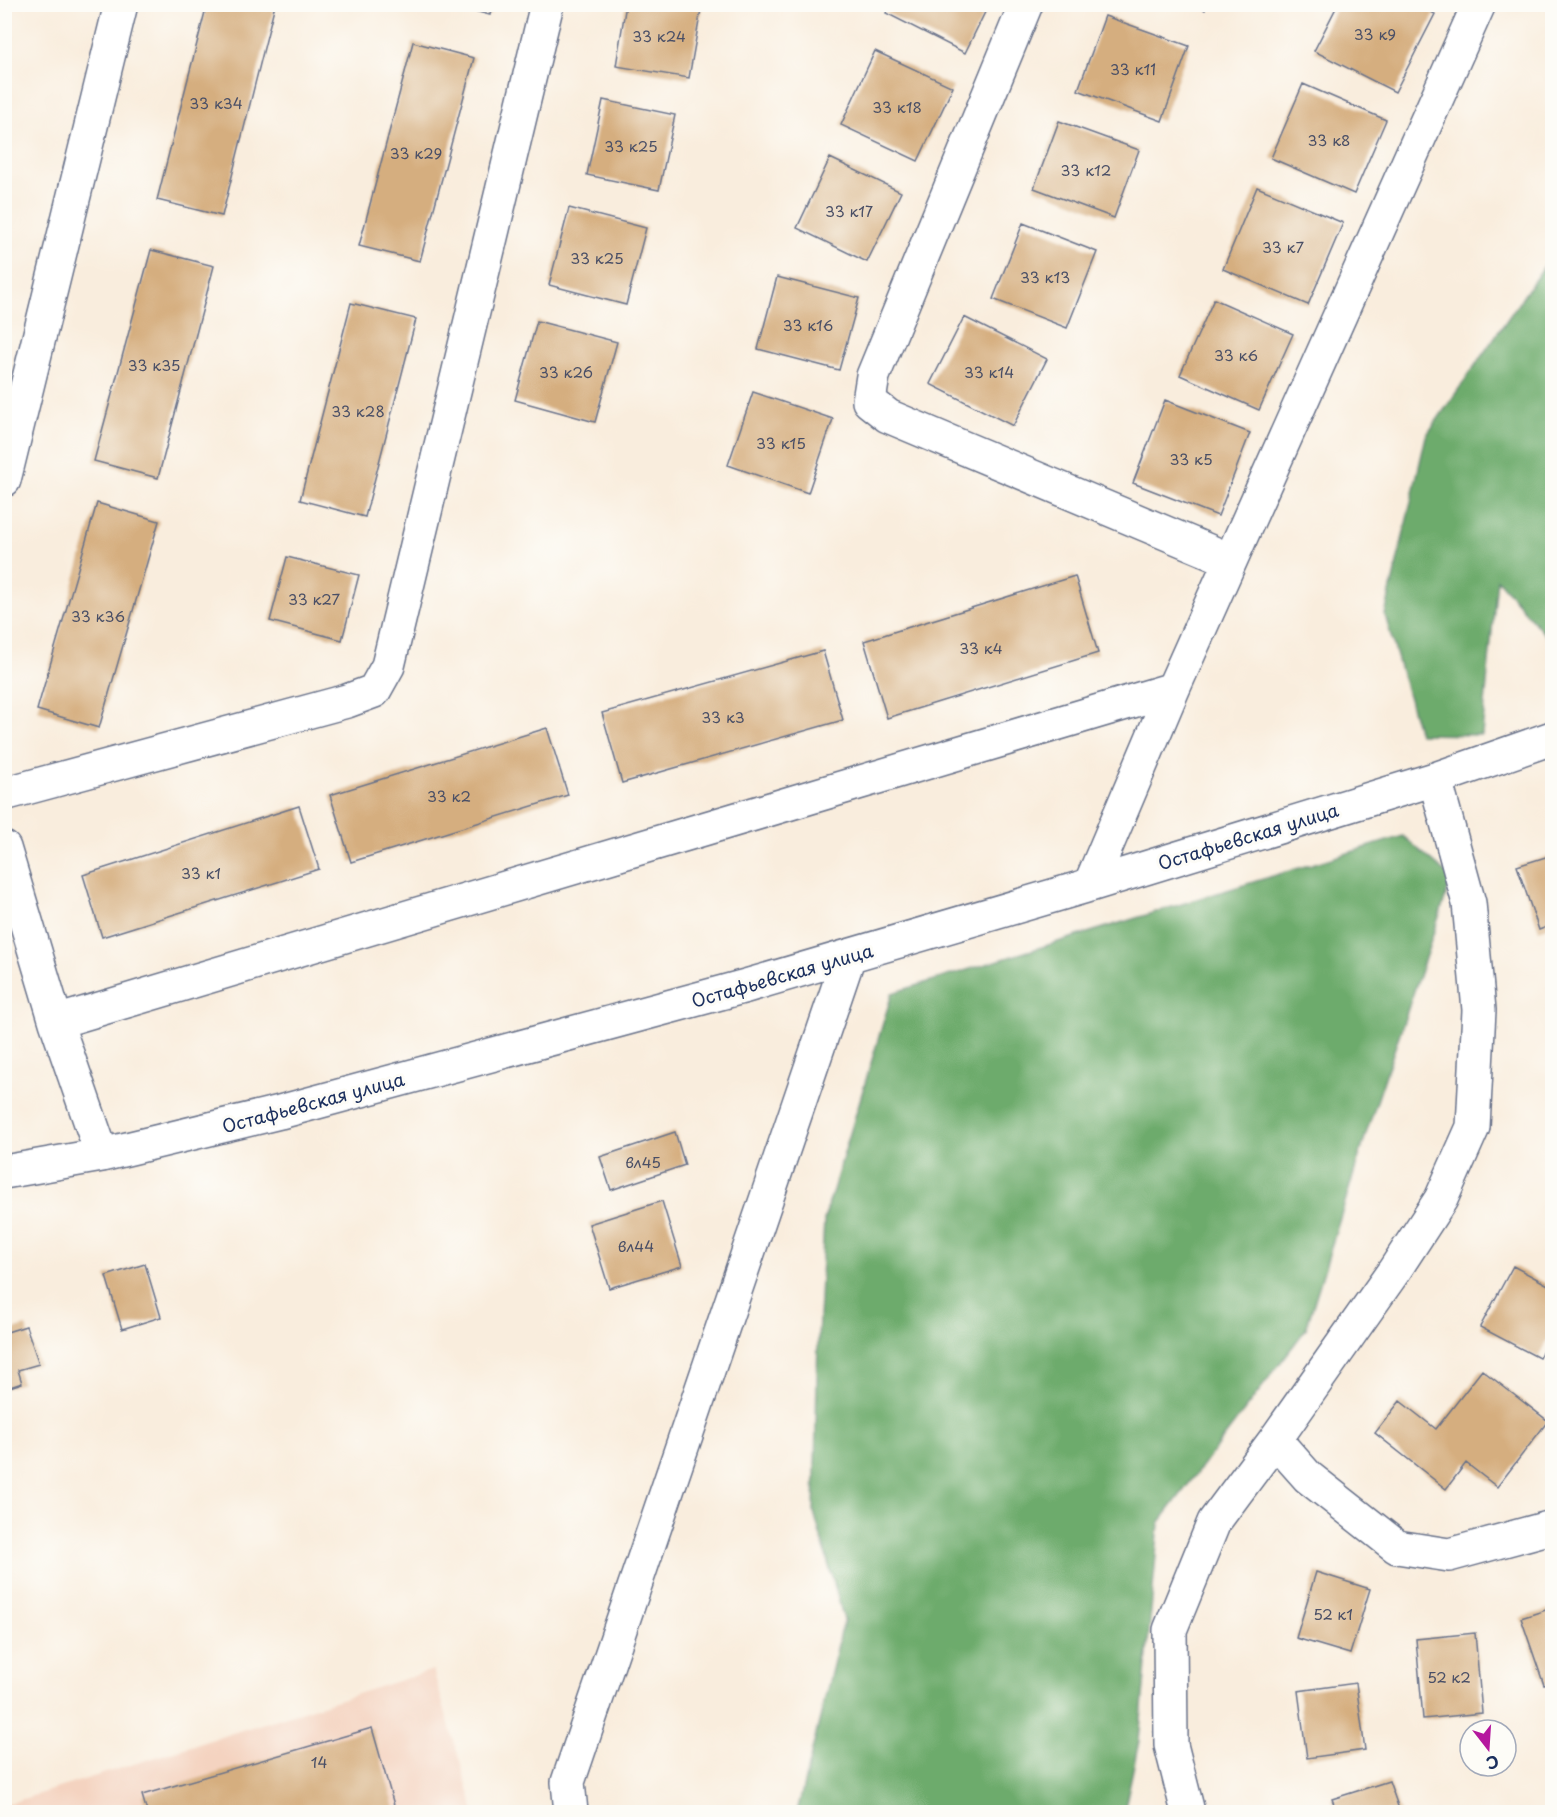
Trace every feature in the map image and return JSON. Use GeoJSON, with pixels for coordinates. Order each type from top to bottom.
{"type":"FeatureCollection","features":[{"type":"Feature","properties":{"kind":"street"},"geometry":{"type":"LineString","coordinates":[[4,480],[121,4]]}},
{"type":"Feature","properties":{"kind":"street"},"geometry":{"type":"LineString","coordinates":[[4,794],[347,701],[374,691],[388,666],[547,4]]}},
{"type":"Feature","properties":{"kind":"street"},"geometry":{"type":"LineString","coordinates":[[1026,4],[873,376],[869,401],[888,416],[1230,560]]}},
{"type":"Feature","properties":{"kind":"street"},"geometry":{"type":"LineString","coordinates":[[1090,885],[1173,689],[1479,4]]}},
{"type":"Feature","properties":{"kind":"street"},"geometry":{"type":"LineString","coordinates":[[56,1022],[1173,689]]}},
{"type":"Feature","properties":{"kind":"street","name":"Остафьевская улица"},"geometry":{"type":"LineString","coordinates":[[4,1172],[102,1155],[280,1112],[747,986],[1090,885],[1435,779],[1551,740]]}},
{"type":"Feature","properties":{"kind":"street"},"geometry":{"type":"LineString","coordinates":[[1188,1812],[1171,1745],[1170,1630],[1214,1522],[1394,1271],[1441,1199],[1473,1127],[1479,1010],[1469,903],[1435,779]]}},
{"type":"Feature","properties":{"kind":"street"},"geometry":{"type":"LineString","coordinates":[[4,848],[56,1022],[102,1155]]}},
{"type":"Feature","properties":{"kind":"street"},"geometry":{"type":"LineString","coordinates":[[571,1812],[568,1782],[849,956]]}},
{"type":"Feature","properties":{"kind":"street"},"geometry":{"type":"LineString","coordinates":[[1275,1440],[1308,1477],[1397,1547],[1449,1555],[1552,1527]]}},
{"type":"Feature","properties":{"kind":"shaded area"},"geometry":{"type":"Polygon","coordinates":[[[433,1670],[475,1812],[5,1812],[4,1805],[433,1670]]]}},
{"type":"Feature","properties":{"kind":"green space"},"geometry":{"type":"Polygon","coordinates":[[[1552,255],[1552,624],[1547,637],[1497,579],[1482,735],[1419,734],[1385,615],[1426,436],[1552,255]]]}},
{"type":"Feature","properties":{"kind":"green space"},"geometry":{"type":"Polygon","coordinates":[[[1403,836],[1452,878],[1366,1134],[1306,1329],[1159,1523],[1139,1741],[1124,1812],[797,1812],[844,1620],[814,1512],[818,1338],[824,1220],[892,993],[1403,836]]]}},
{"type":"Feature","properties":{"kind":"building"},"geometry":{"type":"Polygon","coordinates":[[[207,4],[275,4],[222,216],[157,200],[207,4]]]}},
{"type":"Feature","properties":{"kind":"building"},"geometry":{"type":"Polygon","coordinates":[[[448,4],[492,4],[490,15],[448,4]]]}},
{"type":"Feature","properties":{"kind":"building"},"geometry":{"type":"Polygon","coordinates":[[[626,4],[702,4],[689,78],[616,66],[626,4]]]}},
{"type":"Feature","properties":{"kind":"building"},"geometry":{"type":"Polygon","coordinates":[[[891,4],[989,4],[965,53],[886,13],[891,4]]]}},
{"type":"Feature","properties":{"kind":"building"},"geometry":{"type":"Polygon","coordinates":[[[1192,4],[1207,4],[1205,10],[1192,4]]]}},
{"type":"Feature","properties":{"kind":"building"},"geometry":{"type":"Polygon","coordinates":[[[1338,4],[1416,4],[1435,14],[1395,92],[1314,51],[1338,4]]]}},
{"type":"Feature","properties":{"kind":"building"},"geometry":{"type":"Polygon","coordinates":[[[1105,16],[1189,46],[1162,121],[1078,90],[1105,16]]]}},
{"type":"Feature","properties":{"kind":"building"},"geometry":{"type":"Polygon","coordinates":[[[413,42],[474,58],[420,261],[359,246],[413,42]]]}},
{"type":"Feature","properties":{"kind":"building"},"geometry":{"type":"Polygon","coordinates":[[[875,51],[953,87],[918,161],[841,125],[875,51]]]}},
{"type":"Feature","properties":{"kind":"building"},"geometry":{"type":"Polygon","coordinates":[[[1303,84],[1386,120],[1354,194],[1271,158],[1303,84]]]}},
{"type":"Feature","properties":{"kind":"building"},"geometry":{"type":"Polygon","coordinates":[[[603,100],[675,115],[659,190],[587,175],[603,100]]]}},
{"type":"Feature","properties":{"kind":"building"},"geometry":{"type":"Polygon","coordinates":[[[1059,121],[1139,150],[1114,218],[1034,188],[1059,121]]]}},
{"type":"Feature","properties":{"kind":"building"},"geometry":{"type":"Polygon","coordinates":[[[830,158],[901,192],[867,262],[797,228],[830,158]]]}},
{"type":"Feature","properties":{"kind":"building"},"geometry":{"type":"Polygon","coordinates":[[[1257,187],[1343,223],[1308,305],[1223,269],[1257,187]]]}},
{"type":"Feature","properties":{"kind":"building"},"geometry":{"type":"Polygon","coordinates":[[[569,208],[646,228],[626,305],[549,285],[569,208]]]}},
{"type":"Feature","properties":{"kind":"building"},"geometry":{"type":"Polygon","coordinates":[[[1023,223],[1097,252],[1067,328],[993,299],[1023,223]]]}},
{"type":"Feature","properties":{"kind":"building"},"geometry":{"type":"Polygon","coordinates":[[[151,250],[214,266],[158,478],[94,461],[151,250]]]}},
{"type":"Feature","properties":{"kind":"building"},"geometry":{"type":"Polygon","coordinates":[[[777,277],[859,298],[839,370],[758,349],[777,277]]]}},
{"type":"Feature","properties":{"kind":"building"},"geometry":{"type":"Polygon","coordinates":[[[1214,299],[1293,334],[1259,410],[1180,375],[1214,299]]]}},
{"type":"Feature","properties":{"kind":"building"},"geometry":{"type":"Polygon","coordinates":[[[351,303],[416,319],[365,517],[300,500],[351,303]]]}},
{"type":"Feature","properties":{"kind":"building"},"geometry":{"type":"Polygon","coordinates":[[[964,317],[1047,359],[1013,426],[930,384],[964,317]]]}},
{"type":"Feature","properties":{"kind":"building"},"geometry":{"type":"Polygon","coordinates":[[[537,321],[617,342],[595,422],[515,400],[537,321]]]}},
{"type":"Feature","properties":{"kind":"building"},"geometry":{"type":"Polygon","coordinates":[[[753,392],[833,419],[808,493],[728,465],[753,392]]]}},
{"type":"Feature","properties":{"kind":"building"},"geometry":{"type":"Polygon","coordinates":[[[1165,400],[1250,433],[1218,516],[1133,483],[1165,400]]]}},
{"type":"Feature","properties":{"kind":"building"},"geometry":{"type":"Polygon","coordinates":[[[97,503],[159,521],[99,728],[37,710],[97,503]]]}},
{"type":"Feature","properties":{"kind":"building"},"geometry":{"type":"Polygon","coordinates":[[[287,557],[359,575],[342,640],[270,621],[287,557]]]}},
{"type":"Feature","properties":{"kind":"building"},"geometry":{"type":"Polygon","coordinates":[[[1075,576],[1098,653],[887,718],[864,641],[1075,576]]]}},
{"type":"Feature","properties":{"kind":"building"},"geometry":{"type":"Polygon","coordinates":[[[823,651],[843,720],[622,783],[602,713],[823,651]]]}},
{"type":"Feature","properties":{"kind":"building"},"geometry":{"type":"Polygon","coordinates":[[[547,728],[568,795],[351,862],[330,795],[547,728]]]}},
{"type":"Feature","properties":{"kind":"building"},"geometry":{"type":"Polygon","coordinates":[[[299,806],[319,869],[102,937],[83,875],[299,806]]]}},
{"type":"Feature","properties":{"kind":"building"},"geometry":{"type":"Polygon","coordinates":[[[1552,855],[1552,925],[1539,930],[1517,866],[1552,855]]]}},
{"type":"Feature","properties":{"kind":"building"},"geometry":{"type":"Polygon","coordinates":[[[675,1132],[685,1165],[611,1190],[600,1157],[675,1132]]]}},
{"type":"Feature","properties":{"kind":"building"},"geometry":{"type":"Polygon","coordinates":[[[662,1201],[682,1266],[609,1288],[589,1224],[662,1201]]]}},
{"type":"Feature","properties":{"kind":"building"},"geometry":{"type":"Polygon","coordinates":[[[145,1264],[161,1317],[122,1329],[106,1276],[145,1264]]]}},
{"type":"Feature","properties":{"kind":"building"},"geometry":{"type":"Polygon","coordinates":[[[1513,1266],[1552,1287],[1552,1332],[1539,1358],[1480,1327],[1513,1266]]]}},
{"type":"Feature","properties":{"kind":"building"},"geometry":{"type":"Polygon","coordinates":[[[26,1326],[39,1364],[18,1370],[22,1383],[4,1389],[4,1327],[7,1332],[26,1326]]]}},
{"type":"Feature","properties":{"kind":"building"},"geometry":{"type":"Polygon","coordinates":[[[1482,1370],[1548,1421],[1497,1487],[1466,1463],[1446,1489],[1375,1433],[1400,1401],[1436,1429],[1482,1370]]]}},
{"type":"Feature","properties":{"kind":"building"},"geometry":{"type":"Polygon","coordinates":[[[1316,1572],[1370,1589],[1350,1654],[1296,1638],[1316,1572]]]}},
{"type":"Feature","properties":{"kind":"building"},"geometry":{"type":"Polygon","coordinates":[[[1552,1608],[1552,1683],[1544,1685],[1521,1618],[1552,1608]]]}},
{"type":"Feature","properties":{"kind":"building"},"geometry":{"type":"Polygon","coordinates":[[[1475,1633],[1482,1713],[1423,1719],[1416,1639],[1475,1633]]]}},
{"type":"Feature","properties":{"kind":"building"},"geometry":{"type":"Polygon","coordinates":[[[1356,1683],[1365,1750],[1307,1758],[1298,1691],[1356,1683]]]}},
{"type":"Feature","properties":{"kind":"building"},"geometry":{"type":"Polygon","coordinates":[[[372,1728],[396,1812],[147,1812],[142,1795],[372,1728]]]}},
{"type":"Feature","properties":{"kind":"building"},"geometry":{"type":"Polygon","coordinates":[[[1389,1781],[1400,1812],[1337,1812],[1332,1799],[1389,1781]]]}}]}
